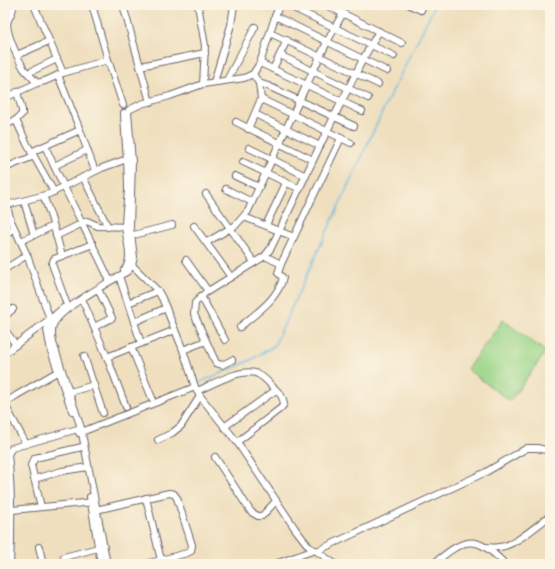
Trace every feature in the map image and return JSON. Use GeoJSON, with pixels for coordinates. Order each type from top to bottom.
{"type":"FeatureCollection","features":[{"type":"Feature","properties":{"kind":"street"},"geometry":{"type":"LineString","coordinates":[[13,5],[12,14],[8,19],[7,25],[24,69],[37,83]]}},
{"type":"Feature","properties":{"kind":"street"},"geometry":{"type":"LineString","coordinates":[[34,5],[57,59],[60,74],[95,171]]}},
{"type":"Feature","properties":{"kind":"street"},"geometry":{"type":"LineString","coordinates":[[92,5],[123,105],[121,109],[127,112]]}},
{"type":"Feature","properties":{"kind":"street"},"geometry":{"type":"LineString","coordinates":[[123,5],[150,102]]}},
{"type":"Feature","properties":{"kind":"street"},"geometry":{"type":"LineString","coordinates":[[198,5],[205,53],[203,84]]}},
{"type":"Feature","properties":{"kind":"street"},"geometry":{"type":"LineString","coordinates":[[214,82],[231,25],[234,5]]}},
{"type":"Feature","properties":{"kind":"street"},"geometry":{"type":"LineString","coordinates":[[127,112],[136,106],[203,84],[244,78],[253,74],[260,63],[279,5]]}},
{"type":"Feature","properties":{"kind":"street"},"geometry":{"type":"LineString","coordinates":[[287,5],[394,56]]}},
{"type":"Feature","properties":{"kind":"street"},"geometry":{"type":"LineString","coordinates":[[326,5],[402,43]]}},
{"type":"Feature","properties":{"kind":"street"},"geometry":{"type":"LineString","coordinates":[[410,5],[421,10],[423,5]]}},
{"type":"Feature","properties":{"kind":"street"},"geometry":{"type":"LineString","coordinates":[[207,242],[236,225],[248,211],[320,56],[343,13]]}},
{"type":"Feature","properties":{"kind":"street"},"geometry":{"type":"LineString","coordinates":[[275,16],[387,70]]}},
{"type":"Feature","properties":{"kind":"street"},"geometry":{"type":"LineString","coordinates":[[227,80],[255,27]]}},
{"type":"Feature","properties":{"kind":"street"},"geometry":{"type":"LineString","coordinates":[[232,360],[222,365],[218,365],[216,363],[194,314],[195,302],[208,291],[265,256],[271,248],[327,131],[370,45],[379,31]]}},
{"type":"Feature","properties":{"kind":"street"},"geometry":{"type":"LineString","coordinates":[[270,33],[378,84]]}},
{"type":"Feature","properties":{"kind":"street"},"geometry":{"type":"LineString","coordinates":[[273,69],[287,40]]}},
{"type":"Feature","properties":{"kind":"street"},"geometry":{"type":"LineString","coordinates":[[18,55],[49,41]]}},
{"type":"Feature","properties":{"kind":"street"},"geometry":{"type":"LineString","coordinates":[[140,66],[205,53]]}},
{"type":"Feature","properties":{"kind":"street"},"geometry":{"type":"LineString","coordinates":[[280,55],[368,98]]}},
{"type":"Feature","properties":{"kind":"street"},"geometry":{"type":"LineString","coordinates":[[28,73],[57,59]]}},
{"type":"Feature","properties":{"kind":"street"},"geometry":{"type":"LineString","coordinates":[[5,98],[60,74],[108,60]]}},
{"type":"Feature","properties":{"kind":"street"},"geometry":{"type":"LineString","coordinates":[[260,63],[342,103],[362,111]]}},
{"type":"Feature","properties":{"kind":"street"},"geometry":{"type":"LineString","coordinates":[[248,129],[261,99],[259,83],[253,74]]}},
{"type":"Feature","properties":{"kind":"street"},"geometry":{"type":"LineString","coordinates":[[259,83],[354,126]]}},
{"type":"Feature","properties":{"kind":"street"},"geometry":{"type":"LineString","coordinates":[[5,124],[20,117],[22,110],[17,92]]}},
{"type":"Feature","properties":{"kind":"street"},"geometry":{"type":"LineString","coordinates":[[261,99],[351,143]]}},
{"type":"Feature","properties":{"kind":"street"},"geometry":{"type":"LineString","coordinates":[[87,468],[80,430],[57,372],[47,330],[56,314],[67,305],[127,267],[127,112]]}},
{"type":"Feature","properties":{"kind":"street"},"geometry":{"type":"LineString","coordinates":[[5,353],[82,299],[128,270],[132,265],[134,250],[128,227],[132,162],[127,112]]}},
{"type":"Feature","properties":{"kind":"street"},"geometry":{"type":"LineString","coordinates":[[255,114],[320,146]]}},
{"type":"Feature","properties":{"kind":"street"},"geometry":{"type":"LineString","coordinates":[[16,120],[54,192]]}},
{"type":"Feature","properties":{"kind":"street"},"geometry":{"type":"LineString","coordinates":[[236,122],[313,160]]}},
{"type":"Feature","properties":{"kind":"street"},"geometry":{"type":"LineString","coordinates":[[5,168],[33,154],[45,146],[80,130]]}},
{"type":"Feature","properties":{"kind":"street"},"geometry":{"type":"LineString","coordinates":[[240,327],[278,292],[283,278],[278,273],[281,264],[341,138]]}},
{"type":"Feature","properties":{"kind":"street"},"geometry":{"type":"LineString","coordinates":[[45,146],[63,187],[83,223],[109,279]]}},
{"type":"Feature","properties":{"kind":"street"},"geometry":{"type":"LineString","coordinates":[[250,148],[306,176]]}},
{"type":"Feature","properties":{"kind":"street"},"geometry":{"type":"LineString","coordinates":[[54,166],[87,150]]}},
{"type":"Feature","properties":{"kind":"street"},"geometry":{"type":"LineString","coordinates":[[101,564],[93,502],[80,430],[70,392],[53,344],[51,321],[27,255],[14,228],[6,202],[24,201],[43,196],[95,171],[127,159]]}},
{"type":"Feature","properties":{"kind":"street"},"geometry":{"type":"LineString","coordinates":[[243,162],[300,189]]}},
{"type":"Feature","properties":{"kind":"street"},"geometry":{"type":"LineString","coordinates":[[235,176],[259,187]]}},
{"type":"Feature","properties":{"kind":"street"},"geometry":{"type":"LineString","coordinates":[[83,177],[108,226]]}},
{"type":"Feature","properties":{"kind":"street"},"geometry":{"type":"LineString","coordinates":[[266,225],[286,183]]}},
{"type":"Feature","properties":{"kind":"street"},"geometry":{"type":"LineString","coordinates":[[226,189],[252,202]]}},
{"type":"Feature","properties":{"kind":"street"},"geometry":{"type":"LineString","coordinates":[[206,194],[254,262]]}},
{"type":"Feature","properties":{"kind":"street"},"geometry":{"type":"LineString","coordinates":[[43,196],[51,214],[62,256]]}},
{"type":"Feature","properties":{"kind":"street"},"geometry":{"type":"LineString","coordinates":[[24,201],[34,235]]}},
{"type":"Feature","properties":{"kind":"street"},"geometry":{"type":"LineString","coordinates":[[244,217],[280,230],[294,237]]}},
{"type":"Feature","properties":{"kind":"street"},"geometry":{"type":"LineString","coordinates":[[56,236],[87,221],[96,226],[128,227]]}},
{"type":"Feature","properties":{"kind":"street"},"geometry":{"type":"LineString","coordinates":[[130,236],[172,225]]}},
{"type":"Feature","properties":{"kind":"street"},"geometry":{"type":"LineString","coordinates":[[21,241],[53,226]]}},
{"type":"Feature","properties":{"kind":"street"},"geometry":{"type":"LineString","coordinates":[[194,226],[231,277]]}},
{"type":"Feature","properties":{"kind":"street"},"geometry":{"type":"LineString","coordinates":[[5,235],[14,228]]}},
{"type":"Feature","properties":{"kind":"street"},"geometry":{"type":"LineString","coordinates":[[67,305],[52,264],[54,259],[93,244]]}},
{"type":"Feature","properties":{"kind":"street"},"geometry":{"type":"LineString","coordinates":[[5,269],[27,255]]}},
{"type":"Feature","properties":{"kind":"street"},"geometry":{"type":"LineString","coordinates":[[265,256],[281,264]]}},
{"type":"Feature","properties":{"kind":"street"},"geometry":{"type":"LineString","coordinates":[[186,260],[208,291]]}},
{"type":"Feature","properties":{"kind":"street"},"geometry":{"type":"LineString","coordinates":[[132,265],[158,290],[183,350],[197,391],[236,442],[310,548],[335,564]]}},
{"type":"Feature","properties":{"kind":"street"},"geometry":{"type":"LineString","coordinates":[[119,276],[141,343]]}},
{"type":"Feature","properties":{"kind":"street"},"geometry":{"type":"LineString","coordinates":[[94,327],[112,318],[98,289]]}},
{"type":"Feature","properties":{"kind":"street"},"geometry":{"type":"LineString","coordinates":[[128,303],[158,290]]}},
{"type":"Feature","properties":{"kind":"street"},"geometry":{"type":"LineString","coordinates":[[201,296],[225,340]]}},
{"type":"Feature","properties":{"kind":"street"},"geometry":{"type":"LineString","coordinates":[[82,299],[107,357],[126,407]]}},
{"type":"Feature","properties":{"kind":"street"},"geometry":{"type":"LineString","coordinates":[[134,322],[166,308]]}},
{"type":"Feature","properties":{"kind":"street"},"geometry":{"type":"LineString","coordinates":[[5,316],[14,309]]}},
{"type":"Feature","properties":{"kind":"street"},"geometry":{"type":"LineString","coordinates":[[5,330],[16,345]]}},
{"type":"Feature","properties":{"kind":"street"},"geometry":{"type":"LineString","coordinates":[[107,357],[175,330]]}},
{"type":"Feature","properties":{"kind":"street"},"geometry":{"type":"LineString","coordinates":[[183,350],[206,341]]}},
{"type":"Feature","properties":{"kind":"street"},"geometry":{"type":"LineString","coordinates":[[131,347],[152,398]]}},
{"type":"Feature","properties":{"kind":"street"},"geometry":{"type":"LineString","coordinates":[[84,356],[103,413]]}},
{"type":"Feature","properties":{"kind":"street"},"geometry":{"type":"LineString","coordinates":[[26,444],[5,404],[17,395],[57,372]]}},
{"type":"Feature","properties":{"kind":"street"},"geometry":{"type":"LineString","coordinates":[[10,564],[12,510],[8,502],[12,485],[6,454],[12,448],[80,430],[197,391],[234,375],[247,372],[258,374],[282,396],[284,404],[281,408],[236,442]]}},
{"type":"Feature","properties":{"kind":"street"},"geometry":{"type":"LineString","coordinates":[[70,392],[94,385]]}},
{"type":"Feature","properties":{"kind":"street"},"geometry":{"type":"LineString","coordinates":[[224,427],[276,390]]}},
{"type":"Feature","properties":{"kind":"street"},"geometry":{"type":"LineString","coordinates":[[158,440],[172,433],[181,426],[197,391]]}},
{"type":"Feature","properties":{"kind":"street"},"geometry":{"type":"LineString","coordinates":[[41,507],[31,463],[35,458],[82,447]]}},
{"type":"Feature","properties":{"kind":"street"},"geometry":{"type":"LineString","coordinates":[[275,564],[315,550],[317,551],[486,472],[527,448],[549,449]]}},
{"type":"Feature","properties":{"kind":"street"},"geometry":{"type":"LineString","coordinates":[[215,457],[251,512],[262,516],[276,501]]}},
{"type":"Feature","properties":{"kind":"street"},"geometry":{"type":"LineString","coordinates":[[34,479],[67,470],[87,468]]}},
{"type":"Feature","properties":{"kind":"street"},"geometry":{"type":"LineString","coordinates":[[96,510],[169,493],[174,494],[177,498],[192,545],[191,551],[146,564]]}},
{"type":"Feature","properties":{"kind":"street"},"geometry":{"type":"LineString","coordinates":[[146,498],[161,560]]}},
{"type":"Feature","properties":{"kind":"street"},"geometry":{"type":"LineString","coordinates":[[12,510],[93,502]]}},
{"type":"Feature","properties":{"kind":"street"},"geometry":{"type":"LineString","coordinates":[[93,502],[107,564]]}},
{"type":"Feature","properties":{"kind":"street"},"geometry":{"type":"LineString","coordinates":[[433,564],[449,552],[468,542],[486,547],[500,548],[508,545],[519,539],[550,516]]}},
{"type":"Feature","properties":{"kind":"street"},"geometry":{"type":"LineString","coordinates":[[5,524],[12,524]]}},
{"type":"Feature","properties":{"kind":"street"},"geometry":{"type":"LineString","coordinates":[[39,547],[44,564]]}},
{"type":"Feature","properties":{"kind":"street"},"geometry":{"type":"LineString","coordinates":[[486,547],[503,562]]}},
{"type":"Feature","properties":{"kind":"street"},"geometry":{"type":"LineString","coordinates":[[64,557],[98,548]]}},
{"type":"Feature","properties":{"kind":"street"},"geometry":{"type":"LineString","coordinates":[[494,564],[503,562]]}},
{"type":"Feature","properties":{"kind":"green space"},"geometry":{"type":"Polygon","coordinates":[[[503,320],[546,352],[510,401],[467,369],[503,320]]]}},
{"type":"Feature","properties":{"kind":"waterway"},"geometry":{"type":"LineString","coordinates":[[196,384],[249,361],[274,346],[386,104],[435,5]]}}]}
